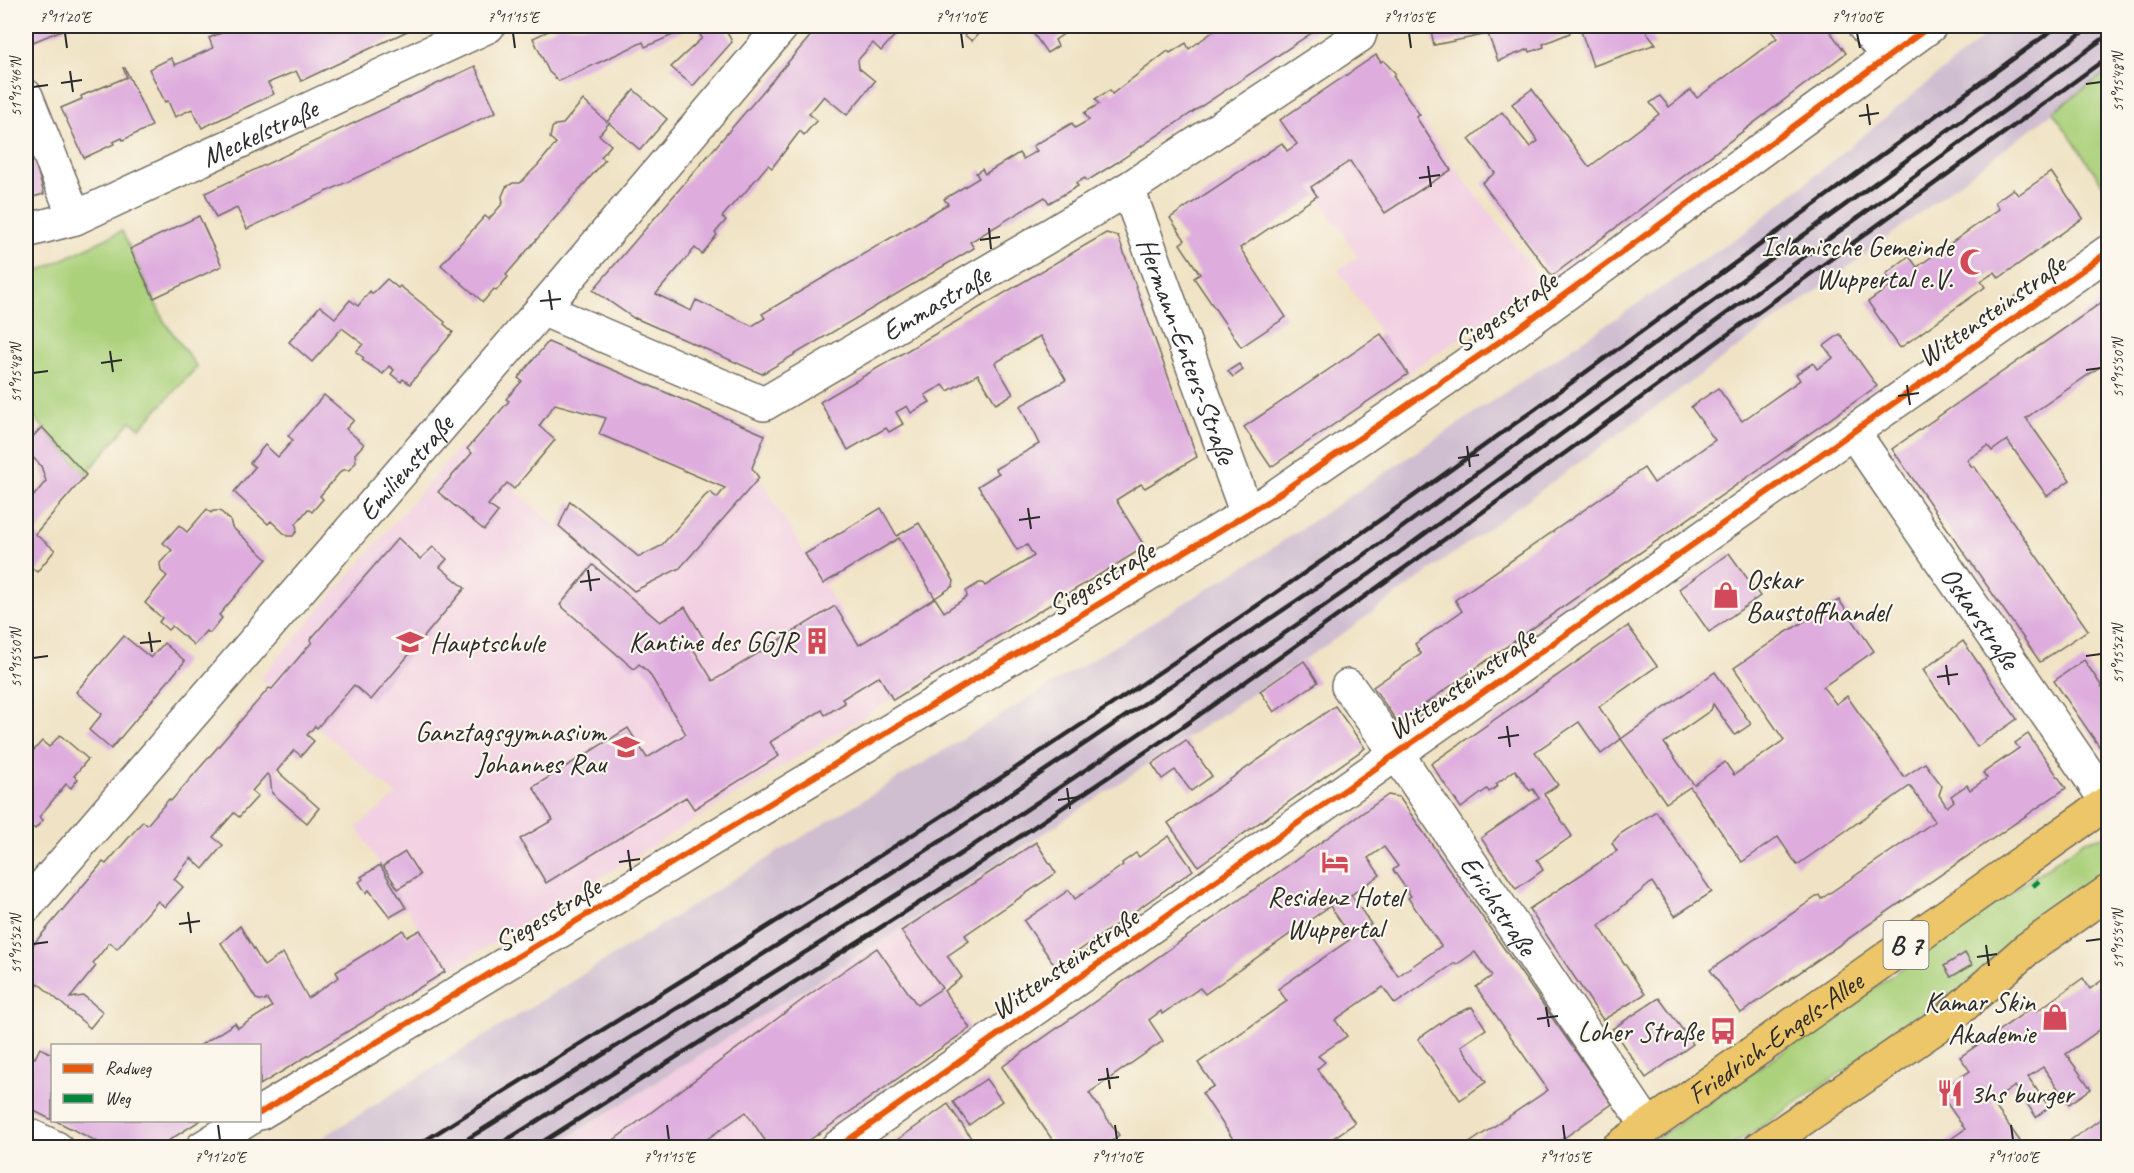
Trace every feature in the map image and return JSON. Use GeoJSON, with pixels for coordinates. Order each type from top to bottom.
{"type":"FeatureCollection","features":[{"type":"Feature","properties":{"kind":"main road","name":"Friedrich-Engels-Allee"},"geometry":{"type":"LineString","coordinates":[[1618,1148],[2108,802]]}},
{"type":"Feature","properties":{"kind":"main road"},"geometry":{"type":"LineString","coordinates":[[1760,1148],[1948,1019],[2027,949],[2109,892]]}},
{"type":"Feature","properties":{"kind":"street","name":"Meckelstraße"},"geometry":{"type":"LineString","coordinates":[[26,231],[75,218],[488,26]]}},
{"type":"Feature","properties":{"kind":"street","name":"Emilienstraße"},"geometry":{"type":"LineString","coordinates":[[26,906],[542,309],[782,26]]}},
{"type":"Feature","properties":{"kind":"street","name":"Emmastraße"},"geometry":{"type":"LineString","coordinates":[[542,309],[764,404],[1128,189],[1359,36],[1362,26]]}},
{"type":"Feature","properties":{"kind":"street"},"geometry":{"type":"LineString","coordinates":[[1864,26],[1888,57]]}},
{"type":"Feature","properties":{"kind":"street","name":"Siegesstraße"},"geometry":{"type":"LineString","coordinates":[[261,1112],[1247,514],[1515,331],[1929,26]]}},
{"type":"Feature","properties":{"kind":"street"},"geometry":{"type":"LineString","coordinates":[[26,96],[75,218]]}},
{"type":"Feature","properties":{"kind":"street","name":"Hermann-Enters-Straße"},"geometry":{"type":"LineString","coordinates":[[1128,189],[1247,514]]}},
{"type":"Feature","properties":{"kind":"street","name":"Wittensteinstraße"},"geometry":{"type":"LineString","coordinates":[[837,1148],[2109,252]]}},
{"type":"Feature","properties":{"kind":"street","name":"Oskarstraße"},"geometry":{"type":"LineString","coordinates":[[1853,432],[2108,802]]}},
{"type":"Feature","properties":{"kind":"street","name":"Erichstraße"},"geometry":{"type":"LineString","coordinates":[[1348,686],[1648,1126]]}},
{"type":"Feature","properties":{"kind":"street"},"geometry":{"type":"LineString","coordinates":[[202,1148],[244,1122]]}},
{"type":"Feature","properties":{"kind":"street"},"geometry":{"type":"LineString","coordinates":[[26,1134],[56,1148]]}},
{"type":"Feature","properties":{"kind":"shaded area"},"geometry":{"type":"Polygon","coordinates":[[[1997,26],[2108,26],[2108,71],[1811,295],[1338,637],[899,930],[553,1147],[306,1148],[781,850],[1250,563],[1748,230],[1997,26]]]}},
{"type":"Feature","properties":{"kind":"shaded area"},"geometry":{"type":"Polygon","coordinates":[[[1377,54],[1457,170],[1543,282],[1408,373],[1338,270],[1358,257],[1287,150],[1296,143],[1280,119],[1377,54]]]}},
{"type":"Feature","properties":{"kind":"shaded area","name":"Ganztagsgymnasium Johannes Rau"},"geometry":{"type":"Polygon","coordinates":[[[461,445],[634,591],[681,568],[759,477],[893,699],[445,972],[357,827],[397,795],[260,679],[461,445]]]}},
{"type":"Feature","properties":{"kind":"shaded area"},"geometry":{"type":"Polygon","coordinates":[[[899,930],[970,1024],[792,1147],[553,1148],[899,930]]]}},
{"type":"Feature","properties":{"kind":"green space"},"geometry":{"type":"Polygon","coordinates":[[[2108,71],[2108,192],[2053,112],[2108,71]]]}},
{"type":"Feature","properties":{"kind":"green space"},"geometry":{"type":"Polygon","coordinates":[[[122,231],[164,321],[197,367],[140,428],[131,421],[85,475],[26,408],[26,277],[122,231]]]}},
{"type":"Feature","properties":{"kind":"green space"},"geometry":{"type":"Polygon","coordinates":[[[2107,835],[2108,873],[2017,937],[1947,1001],[1730,1147],[1644,1148],[2085,841],[2107,835]]]}},
{"type":"Feature","properties":{"kind":"building"},"geometry":{"type":"Polygon","coordinates":[[[26,26],[72,26],[33,42],[26,26]]]}},
{"type":"Feature","properties":{"kind":"building"},"geometry":{"type":"Polygon","coordinates":[[[232,26],[418,26],[301,81],[296,71],[268,83],[274,94],[202,128],[192,109],[175,117],[149,69],[171,58],[175,65],[213,48],[209,38],[233,28],[232,26]]]}},
{"type":"Feature","properties":{"kind":"building"},"geometry":{"type":"Polygon","coordinates":[[[559,26],[694,26],[645,47],[643,42],[559,81],[549,72],[533,38],[559,26]]]}},
{"type":"Feature","properties":{"kind":"building"},"geometry":{"type":"Polygon","coordinates":[[[714,26],[724,26],[732,42],[693,86],[671,67],[702,38],[699,33],[714,26]]]}},
{"type":"Feature","properties":{"kind":"building"},"geometry":{"type":"Polygon","coordinates":[[[819,26],[903,26],[881,51],[873,43],[858,60],[859,68],[875,81],[847,115],[824,96],[809,114],[817,120],[804,135],[800,131],[772,168],[768,165],[740,196],[722,217],[726,220],[702,254],[695,248],[656,294],[691,311],[696,300],[752,326],[765,318],[762,314],[948,204],[944,199],[979,178],[976,173],[982,169],[985,174],[1019,153],[1023,159],[1037,151],[1033,146],[1072,123],[1075,128],[1089,120],[1084,113],[1099,104],[1095,99],[1110,90],[1112,94],[1168,51],[1170,53],[1186,43],[1189,49],[1221,26],[1322,26],[1116,163],[1087,181],[1085,178],[1076,183],[1078,186],[1049,203],[1045,197],[970,242],[974,248],[762,374],[635,319],[593,290],[819,26]]]}},
{"type":"Feature","properties":{"kind":"building"},"geometry":{"type":"Polygon","coordinates":[[[953,26],[985,26],[972,41],[953,26]]]}},
{"type":"Feature","properties":{"kind":"building"},"geometry":{"type":"Polygon","coordinates":[[[1037,26],[1066,26],[1062,28],[1065,33],[1055,40],[1058,46],[1047,53],[1033,33],[1037,26]]]}},
{"type":"Feature","properties":{"kind":"building"},"geometry":{"type":"Polygon","coordinates":[[[1430,26],[1567,26],[1570,33],[1543,44],[1544,47],[1530,52],[1529,49],[1498,61],[1488,34],[1434,45],[1430,26]]]}},
{"type":"Feature","properties":{"kind":"building"},"geometry":{"type":"Polygon","coordinates":[[[1642,26],[1656,44],[1593,66],[1580,28],[1642,26]]]}},
{"type":"Feature","properties":{"kind":"building"},"geometry":{"type":"Polygon","coordinates":[[[1767,26],[1826,26],[1846,53],[1552,276],[1482,183],[1495,173],[1469,139],[1502,112],[1530,147],[1538,141],[1512,104],[1532,89],[1589,167],[1659,114],[1650,103],[1660,96],[1669,107],[1691,90],[1697,98],[1777,38],[1767,26]]]}},
{"type":"Feature","properties":{"kind":"building"},"geometry":{"type":"Polygon","coordinates":[[[1376,55],[1396,74],[1393,76],[1420,115],[1416,117],[1451,170],[1385,213],[1350,161],[1311,187],[1317,196],[1240,248],[1286,317],[1241,347],[1194,278],[1200,274],[1180,244],[1185,240],[1170,218],[1282,143],[1287,151],[1297,144],[1280,120],[1376,55]]]}},
{"type":"Feature","properties":{"kind":"building"},"geometry":{"type":"Polygon","coordinates":[[[475,66],[496,112],[247,229],[237,208],[216,218],[205,193],[475,66]]]}},
{"type":"Feature","properties":{"kind":"building"},"geometry":{"type":"Polygon","coordinates":[[[123,68],[152,126],[123,140],[122,138],[113,142],[114,144],[84,158],[61,108],[82,99],[81,96],[127,77],[123,68]]]}},
{"type":"Feature","properties":{"kind":"building"},"geometry":{"type":"Polygon","coordinates":[[[634,90],[667,119],[640,150],[609,123],[599,135],[611,145],[601,157],[605,160],[506,275],[508,277],[496,291],[494,289],[483,302],[441,265],[485,216],[489,219],[503,203],[502,196],[506,187],[513,183],[520,183],[556,143],[550,138],[555,125],[563,124],[583,100],[607,122],[634,90]]]}},
{"type":"Feature","properties":{"kind":"building"},"geometry":{"type":"Polygon","coordinates":[[[29,140],[44,194],[26,199],[26,141],[29,140]]]}},
{"type":"Feature","properties":{"kind":"building","name":"Islamische Gemeinde Wuppertal e.V."},"geometry":{"type":"Polygon","coordinates":[[[2051,172],[2083,218],[1999,278],[1995,272],[1981,281],[1985,287],[1900,348],[1868,302],[1893,284],[1886,274],[1909,256],[1917,267],[1999,209],[1995,202],[2013,189],[2018,195],[2051,172]]]}},
{"type":"Feature","properties":{"kind":"building"},"geometry":{"type":"Polygon","coordinates":[[[199,216],[222,266],[154,298],[130,249],[199,216]]]}},
{"type":"Feature","properties":{"kind":"building"},"geometry":{"type":"Polygon","coordinates":[[[1106,233],[1118,236],[1197,457],[1145,488],[1141,484],[1116,500],[1145,547],[893,700],[879,676],[842,699],[845,703],[825,715],[822,710],[770,742],[779,756],[694,809],[686,797],[546,883],[520,839],[553,820],[533,787],[628,728],[647,758],[686,734],[649,673],[639,664],[634,669],[560,605],[593,565],[660,622],[685,607],[704,639],[692,647],[713,681],[835,606],[859,645],[935,598],[944,612],[967,597],[966,591],[979,583],[985,586],[1034,556],[1027,545],[1017,550],[978,486],[999,473],[995,469],[1039,444],[1020,406],[1066,380],[1040,336],[995,363],[1013,394],[996,404],[978,374],[948,391],[943,385],[925,395],[930,402],[911,413],[907,406],[896,412],[903,424],[889,432],[886,428],[848,450],[820,402],[1106,233]]]}},
{"type":"Feature","properties":{"kind":"building"},"geometry":{"type":"Polygon","coordinates":[[[387,279],[398,288],[400,286],[445,322],[444,324],[453,332],[410,384],[403,379],[401,382],[391,374],[394,370],[389,366],[383,374],[362,360],[364,358],[356,352],[363,344],[342,328],[312,362],[289,342],[320,306],[335,318],[350,300],[358,306],[370,291],[372,294],[387,279]]]}},
{"type":"Feature","properties":{"kind":"building"},"geometry":{"type":"Polygon","coordinates":[[[2108,298],[2108,361],[2026,418],[2070,480],[2047,496],[2007,440],[1992,451],[1988,446],[1967,460],[1972,467],[1974,466],[2088,630],[2040,662],[1892,449],[2108,298]]]}},
{"type":"Feature","properties":{"kind":"building"},"geometry":{"type":"Polygon","coordinates":[[[1381,334],[1408,374],[1271,467],[1244,427],[1381,334]]]}},
{"type":"Feature","properties":{"kind":"building"},"geometry":{"type":"Polygon","coordinates":[[[1840,334],[1877,386],[1398,723],[1373,687],[1421,654],[1415,644],[1462,611],[1455,600],[1644,468],[1654,483],[1715,440],[1691,407],[1718,388],[1742,421],[1800,380],[1796,374],[1813,363],[1817,369],[1833,358],[1824,346],[1840,334]]]}},
{"type":"Feature","properties":{"kind":"building"},"geometry":{"type":"Polygon","coordinates":[[[548,342],[765,435],[752,468],[759,478],[680,568],[634,591],[559,526],[570,501],[639,557],[661,546],[705,496],[710,492],[717,498],[725,488],[599,434],[606,418],[555,404],[539,426],[555,440],[514,489],[507,483],[488,505],[498,512],[484,530],[438,492],[472,453],[467,449],[509,401],[506,399],[522,381],[518,378],[548,342]]]}},
{"type":"Feature","properties":{"kind":"building"},"geometry":{"type":"Polygon","coordinates":[[[1239,364],[1243,370],[1233,377],[1228,371],[1239,364]]]}},
{"type":"Feature","properties":{"kind":"building"},"geometry":{"type":"Polygon","coordinates":[[[324,395],[354,420],[346,429],[364,444],[355,454],[356,462],[349,470],[342,470],[320,496],[323,499],[312,512],[308,509],[296,524],[297,531],[293,536],[287,536],[271,521],[268,524],[234,492],[255,467],[250,463],[265,445],[278,457],[293,440],[288,436],[324,395]]]}},
{"type":"Feature","properties":{"kind":"building"},"geometry":{"type":"Polygon","coordinates":[[[42,427],[86,475],[35,534],[55,550],[37,572],[26,564],[26,505],[46,481],[41,466],[26,450],[26,444],[42,427]]]}},
{"type":"Feature","properties":{"kind":"building"},"geometry":{"type":"Polygon","coordinates":[[[881,508],[897,536],[919,523],[954,581],[953,586],[935,598],[899,538],[823,584],[805,554],[881,508]]]}},
{"type":"Feature","properties":{"kind":"building"},"geometry":{"type":"Polygon","coordinates":[[[207,509],[211,513],[220,511],[230,520],[232,527],[267,559],[219,615],[222,618],[210,633],[206,631],[194,645],[172,626],[168,630],[159,622],[162,618],[145,603],[167,576],[161,571],[160,563],[172,550],[163,543],[179,525],[187,532],[207,509]]]}},
{"type":"Feature","properties":{"kind":"building"},"geometry":{"type":"Polygon","coordinates":[[[398,538],[420,559],[433,547],[447,559],[440,567],[465,588],[371,700],[354,685],[317,728],[315,726],[307,735],[314,741],[301,756],[294,750],[277,771],[319,808],[307,823],[272,793],[270,777],[267,774],[252,791],[258,796],[239,817],[234,813],[213,837],[223,845],[203,869],[191,858],[174,879],[183,887],[165,907],[158,901],[117,949],[110,942],[93,963],[96,966],[70,998],[84,996],[103,1012],[90,1028],[38,983],[26,1000],[26,953],[103,862],[106,864],[143,821],[147,825],[169,799],[171,801],[269,688],[272,689],[312,642],[310,640],[398,538]]]}},
{"type":"Feature","properties":{"kind":"building"},"geometry":{"type":"Polygon","coordinates":[[[1729,553],[1760,596],[1709,632],[1679,589],[1729,553]]]}},
{"type":"Feature","properties":{"kind":"building"},"geometry":{"type":"Polygon","coordinates":[[[1839,600],[1874,651],[1823,687],[1836,704],[1847,696],[1904,777],[1925,763],[1942,786],[1939,795],[1947,807],[1954,801],[1951,796],[1967,785],[1970,790],[1987,778],[1983,773],[2019,748],[2015,743],[2028,734],[2066,788],[1741,1013],[1710,970],[1819,895],[1821,899],[1935,821],[1910,786],[1797,865],[1778,837],[1742,862],[1690,787],[1666,803],[1621,739],[1715,672],[1751,724],[1735,735],[1713,704],[1711,710],[1664,743],[1694,785],[1725,762],[1734,775],[1784,740],[1734,668],[1839,600]]]}},
{"type":"Feature","properties":{"kind":"building"},"geometry":{"type":"Polygon","coordinates":[[[1628,626],[1657,666],[1599,707],[1621,739],[1601,754],[1579,722],[1535,752],[1558,785],[1544,794],[1572,836],[1537,860],[1543,870],[1516,889],[1481,838],[1539,798],[1533,789],[1530,791],[1515,770],[1496,784],[1498,786],[1489,792],[1487,789],[1461,808],[1431,764],[1628,626]]]}},
{"type":"Feature","properties":{"kind":"building"},"geometry":{"type":"Polygon","coordinates":[[[124,636],[151,658],[164,643],[185,661],[111,749],[89,730],[102,714],[76,692],[124,636]]]}},
{"type":"Feature","properties":{"kind":"building"},"geometry":{"type":"Polygon","coordinates":[[[1963,641],[2017,719],[1977,747],[1923,670],[1963,641]]]}},
{"type":"Feature","properties":{"kind":"building"},"geometry":{"type":"Polygon","coordinates":[[[2084,660],[2108,693],[2108,759],[2054,681],[2084,660]]]}},
{"type":"Feature","properties":{"kind":"building"},"geometry":{"type":"Polygon","coordinates":[[[1304,661],[1318,682],[1274,712],[1260,691],[1304,661]]]}},
{"type":"Feature","properties":{"kind":"building"},"geometry":{"type":"Polygon","coordinates":[[[1335,706],[1365,748],[1198,866],[1168,823],[1335,706]]]}},
{"type":"Feature","properties":{"kind":"building"},"geometry":{"type":"Polygon","coordinates":[[[60,735],[88,759],[74,776],[78,779],[71,788],[66,784],[39,817],[43,820],[35,829],[31,826],[26,832],[26,774],[33,765],[26,759],[42,741],[49,747],[60,735]]]}},
{"type":"Feature","properties":{"kind":"building"},"geometry":{"type":"Polygon","coordinates":[[[1186,740],[1212,776],[1191,791],[1175,770],[1162,779],[1152,764],[1186,740]]]}},
{"type":"Feature","properties":{"kind":"building"},"geometry":{"type":"Polygon","coordinates":[[[1388,795],[1399,797],[1612,1104],[1550,1148],[1462,1148],[1548,1090],[1476,987],[1492,976],[1475,952],[1395,1004],[1383,987],[1335,1020],[1347,1036],[1318,1056],[1325,1062],[1317,1069],[1355,1123],[1323,1145],[1325,1148],[1239,1148],[1202,1093],[1214,1086],[1198,1063],[1287,1001],[1278,989],[1352,938],[1330,906],[1205,994],[1200,988],[1162,1014],[1161,1011],[1149,1020],[1163,1041],[1089,1093],[1119,1135],[1102,1148],[1058,1148],[1002,1067],[1388,795]],[[1384,847],[1368,858],[1380,875],[1351,895],[1371,924],[1365,929],[1398,976],[1441,946],[1408,898],[1411,896],[1393,870],[1398,866],[1384,847]]]}},
{"type":"Feature","properties":{"kind":"building"},"geometry":{"type":"Polygon","coordinates":[[[1656,811],[1712,892],[1675,916],[1652,882],[1599,926],[1645,994],[1603,1020],[1529,909],[1617,851],[1612,843],[1620,834],[1656,811]]]}},
{"type":"Feature","properties":{"kind":"building"},"geometry":{"type":"Polygon","coordinates":[[[1169,836],[1193,870],[1056,967],[1024,921],[1069,890],[1075,899],[1136,853],[1139,857],[1169,836]]]}},
{"type":"Feature","properties":{"kind":"building"},"geometry":{"type":"Polygon","coordinates":[[[1036,842],[1056,873],[965,935],[969,941],[947,956],[962,977],[944,991],[970,1028],[798,1148],[770,1148],[746,1112],[694,1148],[603,1148],[813,992],[877,948],[917,1005],[942,988],[901,931],[1036,842]]]}},
{"type":"Feature","properties":{"kind":"building"},"geometry":{"type":"Polygon","coordinates":[[[405,852],[420,875],[398,889],[383,866],[405,852]]]}},
{"type":"Feature","properties":{"kind":"building"},"geometry":{"type":"Polygon","coordinates":[[[380,865],[406,908],[390,917],[369,890],[366,893],[359,882],[363,879],[361,877],[380,865]]]}},
{"type":"Feature","properties":{"kind":"building"},"geometry":{"type":"Polygon","coordinates":[[[240,926],[264,966],[283,953],[308,998],[339,977],[336,972],[403,930],[407,937],[420,930],[445,972],[261,1084],[261,1044],[202,1044],[235,1023],[238,1028],[272,1007],[267,999],[264,1001],[256,999],[221,943],[240,926]]]}},
{"type":"Feature","properties":{"kind":"building"},"geometry":{"type":"Polygon","coordinates":[[[1965,953],[1972,965],[1951,977],[1944,966],[1965,953]]]}},
{"type":"Feature","properties":{"kind":"building"},"geometry":{"type":"Polygon","coordinates":[[[2108,976],[2108,1024],[2066,1054],[2091,1089],[2069,1104],[2043,1067],[2028,1077],[2049,1107],[2036,1117],[2015,1086],[1992,1102],[2025,1148],[1938,1148],[1965,1129],[1939,1092],[1970,1071],[1960,1057],[2033,1007],[2037,1011],[2083,978],[2090,989],[2108,976]]]}},
{"type":"Feature","properties":{"kind":"building"},"geometry":{"type":"Polygon","coordinates":[[[1659,998],[1693,1044],[1646,1078],[1612,1029],[1659,998]]]}},
{"type":"Feature","properties":{"kind":"building"},"geometry":{"type":"Polygon","coordinates":[[[1472,1007],[1486,1029],[1461,1046],[1486,1082],[1460,1100],[1418,1039],[1451,1016],[1472,1007]]]}},
{"type":"Feature","properties":{"kind":"building"},"geometry":{"type":"Polygon","coordinates":[[[40,1048],[51,1054],[51,1120],[26,1107],[26,1054],[35,1058],[40,1048]]]}},
{"type":"Feature","properties":{"kind":"building"},"geometry":{"type":"Polygon","coordinates":[[[986,1079],[1002,1101],[969,1125],[953,1102],[986,1079]]]}},
{"type":"Feature","properties":{"kind":"building"},"geometry":{"type":"Polygon","coordinates":[[[948,1104],[971,1138],[960,1146],[961,1148],[886,1148],[948,1104]]]}},
{"type":"Feature","properties":{"kind":"building"},"geometry":{"type":"Polygon","coordinates":[[[2108,1114],[2108,1148],[2060,1148],[2072,1139],[2108,1114]]]}},
{"type":"Feature","properties":{"kind":"building"},"geometry":{"type":"Polygon","coordinates":[[[58,1122],[198,1122],[157,1148],[110,1148],[58,1122]]]}},
{"type":"Feature","properties":{"kind":"railway"},"geometry":{"type":"LineString","coordinates":[[413,1148],[966,800],[1264,601],[1493,440],[2058,26]]}},
{"type":"Feature","properties":{"kind":"railway"},"geometry":{"type":"LineString","coordinates":[[453,1148],[933,846],[1360,558],[2091,26]]}},
{"type":"Feature","properties":{"kind":"railway"},"geometry":{"type":"LineString","coordinates":[[494,1148],[947,863],[1170,713],[1371,573],[2108,35]]}},
{"type":"Feature","properties":{"kind":"railway"},"geometry":{"type":"LineString","coordinates":[[533,1148],[952,882],[1181,728],[1565,453],[2108,57]]}},
{"type":"Feature","properties":{"kind":"marked path"},"geometry":{"type":"LineString","coordinates":[[2033,886],[2039,881]]}},
{"type":"Feature","properties":{"kind":"cycle path"},"geometry":{"type":"LineString","coordinates":[[261,1112],[1270,500],[1515,331],[1930,26]]}},
{"type":"Feature","properties":{"kind":"cycle path"},"geometry":{"type":"LineString","coordinates":[[837,1148],[2108,252]]}},
{"type":"Feature","properties":{"kind":"place","name":"Islamische Gemeinde Wuppertal e.V."},"geometry":{"type":"Point","coordinates":[1973,262]}},
{"type":"Feature","properties":{"kind":"place","name":"Oskar Baustoffhandel"},"geometry":{"type":"Point","coordinates":[1726,595]}},
{"type":"Feature","properties":{"kind":"place","name":"Kantine des GGJR"},"geometry":{"type":"Point","coordinates":[817,641]}},
{"type":"Feature","properties":{"kind":"place","name":"Hauptschule"},"geometry":{"type":"Point","coordinates":[410,642]}},
{"type":"Feature","properties":{"kind":"place","name":"Ganztagsgymnasium Johannes Rau"},"geometry":{"type":"Point","coordinates":[626,747]}},
{"type":"Feature","properties":{"kind":"place","name":"Residenz Hotel Wuppertal"},"geometry":{"type":"Point","coordinates":[1335,862]}},
{"type":"Feature","properties":{"kind":"place","name":"Kamar Skin Akademie"},"geometry":{"type":"Point","coordinates":[2055,1017]}},
{"type":"Feature","properties":{"kind":"place","name":"Loher Straße"},"geometry":{"type":"Point","coordinates":[1723,1031]}},
{"type":"Feature","properties":{"kind":"place","name":"3hs burger"},"geometry":{"type":"Point","coordinates":[1950,1093]}}]}
